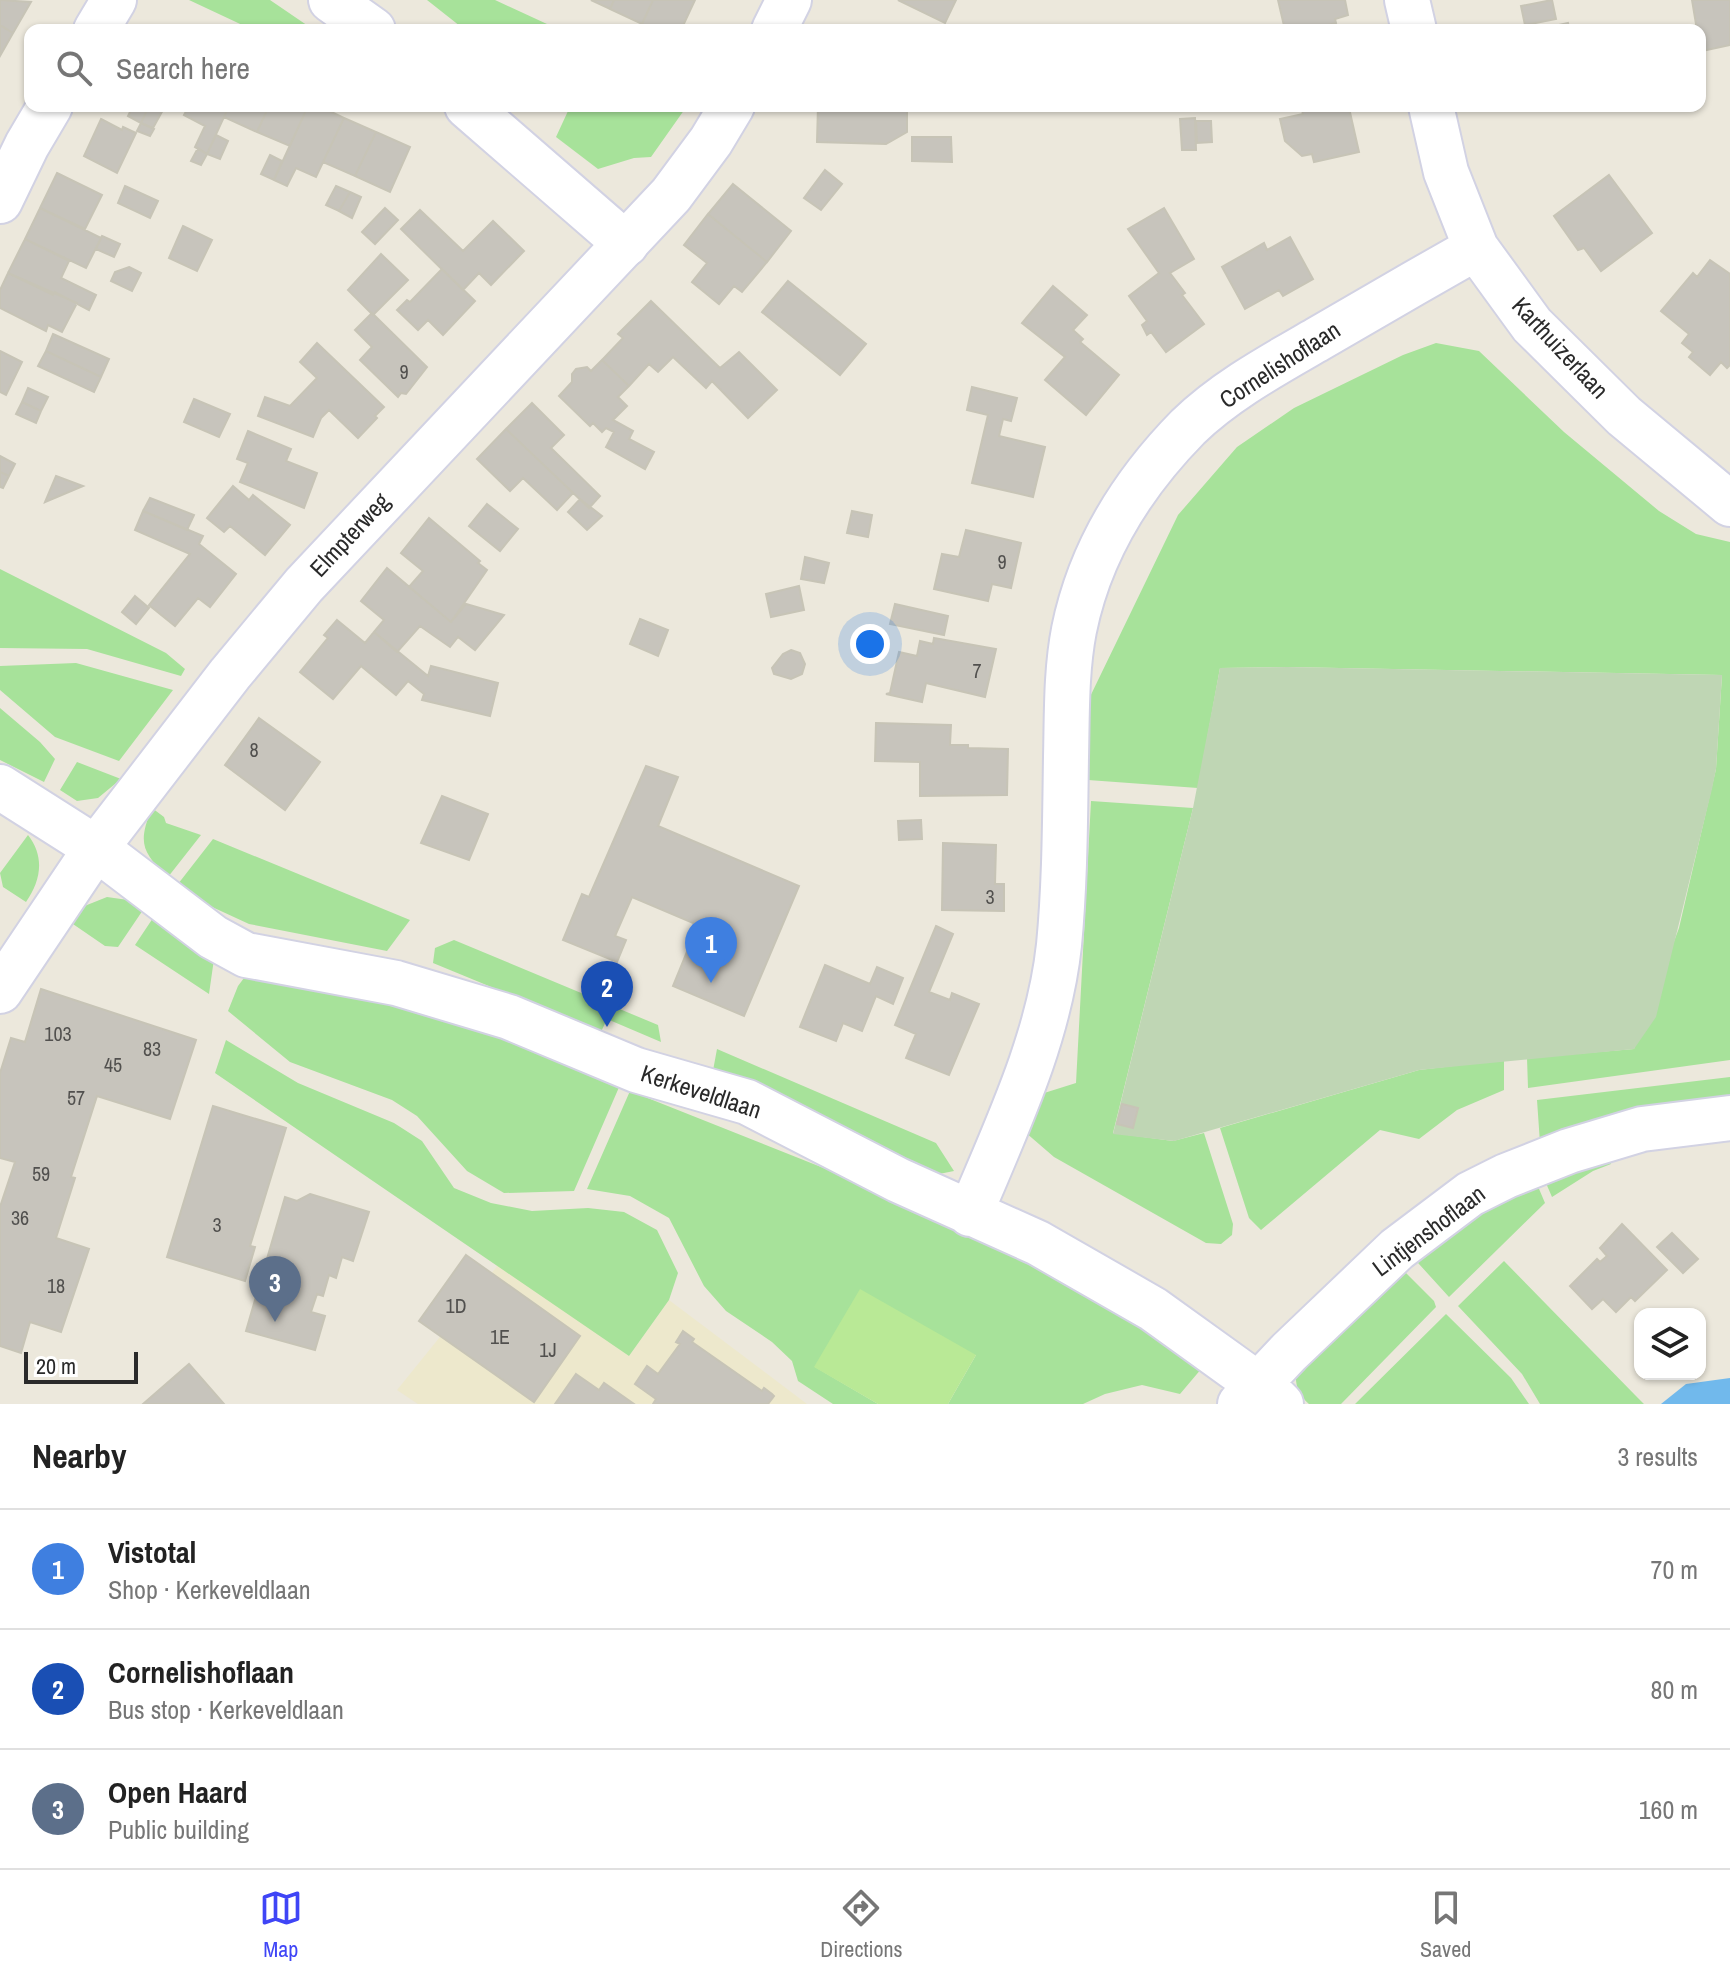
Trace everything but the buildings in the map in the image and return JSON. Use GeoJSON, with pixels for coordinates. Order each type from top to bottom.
{"type":"FeatureCollection","features":[{"type":"Feature","properties":{"kind":"street"},"geometry":{"type":"LineString","coordinates":[[100,24],[114,0]]}},
{"type":"Feature","properties":{"kind":"street"},"geometry":{"type":"LineString","coordinates":[[331,0],[365,24]]}},
{"type":"Feature","properties":{"kind":"street"},"geometry":{"type":"LineString","coordinates":[[777,24],[789,0]]}},
{"type":"Feature","properties":{"kind":"street"},"geometry":{"type":"LineString","coordinates":[[1407,0],[1413,24]]}},
{"type":"Feature","properties":{"kind":"street"},"geometry":{"type":"LineString","coordinates":[[0,201],[46,112]]}},
{"type":"Feature","properties":{"kind":"street"},"geometry":{"type":"LineString","coordinates":[[474,112],[626,244]]}},
{"type":"Feature","properties":{"kind":"street","name":"Elmpterweg"},"geometry":{"type":"LineString","coordinates":[[0,991],[96,848],[230,674],[304,585],[671,195],[728,112]]}},
{"type":"Feature","properties":{"kind":"street","name":"Karthuizerlaan"},"geometry":{"type":"LineString","coordinates":[[1432,112],[1446,172],[1476,248],[1532,325],[1624,416],[1730,504]]}},
{"type":"Feature","properties":{"kind":"street","name":"Cornelishoflaan"},"geometry":{"type":"LineString","coordinates":[[970,1214],[1012,1114],[1042,1027],[1056,960],[1065,839],[1067,706],[1074,631],[1108,532],[1141,479],[1190,426],[1250,378],[1476,248]]}},
{"type":"Feature","properties":{"kind":"street","name":"Kerkeveldlaan"},"geometry":{"type":"LineString","coordinates":[[0,787],[96,848],[213,937],[246,955],[396,983],[509,1017],[636,1070],[747,1102],[970,1214],[1038,1243],[1106,1281],[1153,1309],[1259,1398]]}},
{"type":"Feature","properties":{"kind":"street","name":"Lintjenshoflaan"},"geometry":{"type":"LineString","coordinates":[[1259,1398],[1397,1249],[1470,1194],[1569,1151],[1642,1129],[1730,1118]]}},
{"type":"Feature","properties":{"kind":"shaded area"},"geometry":{"type":"Polygon","coordinates":[[[503,1259],[629,1356],[669,1300],[807,1404],[418,1404],[397,1390],[503,1259]]]}},
{"type":"Feature","properties":{"kind":"green space"},"geometry":{"type":"Polygon","coordinates":[[[189,0],[270,0],[305,24],[240,24],[189,0]]]}},
{"type":"Feature","properties":{"kind":"green space"},"geometry":{"type":"Polygon","coordinates":[[[427,0],[495,0],[547,24],[457,24],[427,0]]]}},
{"type":"Feature","properties":{"kind":"green space"},"geometry":{"type":"Polygon","coordinates":[[[568,112],[683,112],[651,157],[634,158],[598,169],[556,137],[568,112]]]}},
{"type":"Feature","properties":{"kind":"green space"},"geometry":{"type":"Polygon","coordinates":[[[1436,343],[1479,351],[1564,432],[1659,511],[1696,534],[1730,542],[1730,1060],[1528,1088],[1527,1058],[1634,1049],[1679,928],[1716,769],[1722,675],[1220,668],[1198,788],[1088,780],[1086,705],[1178,515],[1237,447],[1294,408],[1403,355],[1436,343]]]}},
{"type":"Feature","properties":{"kind":"green space"},"geometry":{"type":"Polygon","coordinates":[[[0,569],[166,653],[185,669],[181,676],[87,649],[0,648],[0,569]]]}},
{"type":"Feature","properties":{"kind":"green space"},"geometry":{"type":"Polygon","coordinates":[[[76,663],[173,690],[119,761],[55,737],[0,690],[0,666],[76,663]]]}},
{"type":"Feature","properties":{"kind":"green space"},"geometry":{"type":"Polygon","coordinates":[[[1220,668],[1722,675],[1712,789],[1656,1017],[1634,1049],[1419,1070],[1174,1141],[1113,1134],[1193,808],[1220,668]]]}},
{"type":"Feature","properties":{"kind":"green space"},"geometry":{"type":"Polygon","coordinates":[[[0,708],[55,759],[44,782],[0,760],[0,708]]]}},
{"type":"Feature","properties":{"kind":"green space"},"geometry":{"type":"Polygon","coordinates":[[[77,762],[121,779],[98,798],[77,801],[60,790],[77,762]]]}},
{"type":"Feature","properties":{"kind":"green space"},"geometry":{"type":"Polygon","coordinates":[[[1091,801],[1193,808],[1113,1133],[1173,1141],[1204,1133],[1233,1224],[1232,1235],[1221,1244],[1206,1243],[1054,1157],[1025,1132],[1041,1094],[1076,1083],[1091,801]]]}},
{"type":"Feature","properties":{"kind":"green space"},"geometry":{"type":"Polygon","coordinates":[[[152,808],[164,817],[166,823],[201,835],[168,877],[152,860],[145,846],[145,830],[152,808]]]}},
{"type":"Feature","properties":{"kind":"green space"},"geometry":{"type":"Polygon","coordinates":[[[28,835],[37,852],[39,868],[26,902],[3,887],[0,873],[28,835]]]}},
{"type":"Feature","properties":{"kind":"green space"},"geometry":{"type":"Polygon","coordinates":[[[213,839],[410,920],[387,951],[249,924],[210,906],[178,884],[213,839]]]}},
{"type":"Feature","properties":{"kind":"green space"},"geometry":{"type":"Polygon","coordinates":[[[107,897],[128,900],[143,910],[118,947],[105,946],[70,922],[82,907],[107,897]]]}},
{"type":"Feature","properties":{"kind":"green space"},"geometry":{"type":"Polygon","coordinates":[[[153,918],[215,952],[209,994],[135,945],[153,918]]]}},
{"type":"Feature","properties":{"kind":"green space"},"geometry":{"type":"Polygon","coordinates":[[[454,940],[658,1025],[661,1042],[607,1019],[601,1032],[433,963],[435,948],[454,940]]]}},
{"type":"Feature","properties":{"kind":"green space"},"geometry":{"type":"Polygon","coordinates":[[[250,970],[456,1015],[620,1085],[574,1191],[504,1193],[467,1171],[417,1116],[392,1100],[290,1062],[228,1011],[238,986],[250,970]]]}},
{"type":"Feature","properties":{"kind":"green space"},"geometry":{"type":"Polygon","coordinates":[[[226,1040],[298,1083],[394,1123],[422,1141],[454,1188],[491,1203],[532,1211],[588,1208],[624,1212],[657,1230],[678,1273],[669,1300],[629,1356],[215,1073],[226,1040]]]}},
{"type":"Feature","properties":{"kind":"green space"},"geometry":{"type":"Polygon","coordinates":[[[717,1049],[936,1143],[954,1171],[939,1174],[712,1076],[717,1049]]]}},
{"type":"Feature","properties":{"kind":"green space"},"geometry":{"type":"Polygon","coordinates":[[[1504,1060],[1504,1090],[1457,1110],[1419,1139],[1380,1130],[1261,1230],[1249,1218],[1220,1128],[1419,1070],[1504,1060]]]}},
{"type":"Feature","properties":{"kind":"green space"},"geometry":{"type":"Polygon","coordinates":[[[1730,1077],[1730,1101],[1540,1143],[1537,1100],[1730,1077]]]}},
{"type":"Feature","properties":{"kind":"green space"},"geometry":{"type":"Polygon","coordinates":[[[630,1091],[909,1202],[1004,1245],[1144,1326],[1202,1368],[1180,1394],[1142,1385],[1105,1394],[1083,1404],[948,1404],[976,1355],[815,1367],[878,1404],[833,1404],[798,1381],[792,1361],[772,1342],[726,1311],[704,1286],[669,1218],[630,1196],[587,1189],[630,1091]]]}},
{"type":"Feature","properties":{"kind":"green space"},"geometry":{"type":"Polygon","coordinates":[[[1607,1152],[1611,1164],[1593,1171],[1552,1197],[1542,1174],[1607,1152]]]}},
{"type":"Feature","properties":{"kind":"green space"},"geometry":{"type":"Polygon","coordinates":[[[1534,1177],[1545,1203],[1449,1297],[1409,1253],[1534,1177]]]}},
{"type":"Feature","properties":{"kind":"green space"},"geometry":{"type":"Polygon","coordinates":[[[1504,1261],[1644,1404],[1540,1404],[1522,1374],[1458,1306],[1504,1261]]]}},
{"type":"Feature","properties":{"kind":"green space"},"geometry":{"type":"Polygon","coordinates":[[[1396,1263],[1434,1301],[1436,1307],[1341,1404],[1309,1404],[1297,1387],[1297,1367],[1396,1263]]]}},
{"type":"Feature","properties":{"kind":"green space"},"geometry":{"type":"Polygon","coordinates":[[[860,1289],[976,1355],[948,1404],[878,1404],[814,1367],[860,1289]]]}},
{"type":"Feature","properties":{"kind":"green space"},"geometry":{"type":"Polygon","coordinates":[[[1446,1314],[1511,1378],[1529,1404],[1355,1404],[1446,1314]]]}},
{"type":"Feature","properties":{"kind":"water"},"geometry":{"type":"Polygon","coordinates":[[[1730,1378],[1730,1404],[1661,1404],[1686,1384],[1730,1378]]]}},
{"type":"Feature","properties":{"kind":"place","name":"Vistotal"},"geometry":{"type":"Point","coordinates":[711,983]}},
{"type":"Feature","properties":{"kind":"place","name":"Cornelishoflaan"},"geometry":{"type":"Point","coordinates":[607,1027]}},
{"type":"Feature","properties":{"kind":"place","name":"Open Haard"},"geometry":{"type":"Point","coordinates":[275,1322]}}]}
